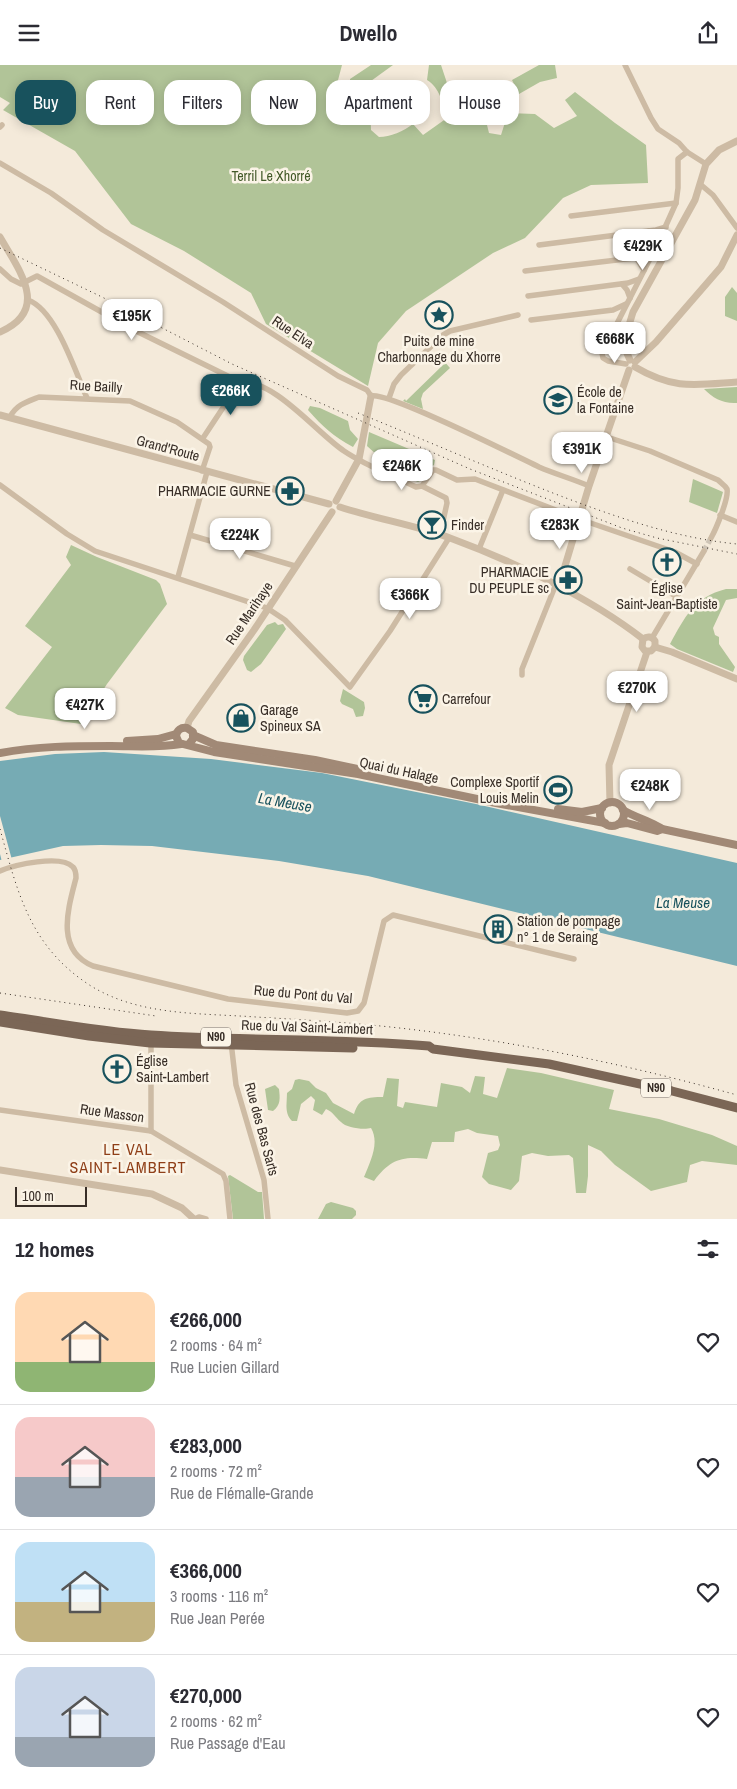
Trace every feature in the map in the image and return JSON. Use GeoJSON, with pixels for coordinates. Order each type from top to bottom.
{"type":"FeatureCollection","features":[{"type":"Feature","properties":{"kind":"main road"},"geometry":{"type":"LineString","coordinates":[[0,748],[63,741],[144,741],[169,737],[176,734],[181,728],[191,730],[194,735],[192,741],[185,744],[159,747],[62,745],[25,748],[0,753]]}},
{"type":"Feature","properties":{"kind":"main road"},"geometry":{"type":"LineString","coordinates":[[176,734],[176,739],[185,744]]}},
{"type":"Feature","properties":{"kind":"main road","name":"Quai du Halage"},"geometry":{"type":"LineString","coordinates":[[194,735],[216,745],[315,760],[500,799],[573,811],[592,811],[610,803],[616,803],[623,810],[638,819],[659,826],[662,829],[737,845]]}},
{"type":"Feature","properties":{"kind":"main road","name":"Quai du Halage"},"geometry":{"type":"LineString","coordinates":[[185,744],[214,752],[358,774],[496,803],[605,823],[612,826],[630,824],[657,831],[662,829]]}},
{"type":"Feature","properties":{"kind":"main road"},"geometry":{"type":"LineString","coordinates":[[602,808],[601,817],[605,823]]}},
{"type":"Feature","properties":{"kind":"main road"},"geometry":{"type":"LineString","coordinates":[[619,824],[623,818],[623,810]]}},
{"type":"Feature","properties":{"kind":"main road","name":"Rue du Val Saint-Lambert"},"geometry":{"type":"LineString","coordinates":[[0,1015],[151,1039]]}},
{"type":"Feature","properties":{"kind":"main road","name":"Rue du Val Saint-Lambert"},"geometry":{"type":"LineString","coordinates":[[0,1022],[99,1038],[429,1046],[433,1049],[521,1059],[575,1069],[686,1094],[737,1108]]}},
{"type":"Feature","properties":{"kind":"street"},"geometry":{"type":"LineString","coordinates":[[625,65],[651,119],[658,129],[706,164]]}},
{"type":"Feature","properties":{"kind":"street"},"geometry":{"type":"LineString","coordinates":[[631,365],[626,351],[626,335],[633,312],[695,200],[706,164],[719,150],[737,141]]}},
{"type":"Feature","properties":{"kind":"street"},"geometry":{"type":"LineString","coordinates":[[687,152],[679,157],[677,163],[678,188],[676,203],[670,218],[602,353],[608,361],[631,365],[656,378],[674,384],[737,383]]}},
{"type":"Feature","properties":{"kind":"street","name":"Rue Elva"},"geometry":{"type":"LineString","coordinates":[[0,163],[51,193],[103,230],[223,302],[338,376],[367,390],[371,396],[389,398],[538,467],[589,486]]}},
{"type":"Feature","properties":{"kind":"street"},"geometry":{"type":"LineString","coordinates":[[700,183],[713,195],[737,228]]}},
{"type":"Feature","properties":{"kind":"street"},"geometry":{"type":"LineString","coordinates":[[571,216],[676,203]]}},
{"type":"Feature","properties":{"kind":"street"},"geometry":{"type":"LineString","coordinates":[[661,205],[666,209],[670,218]]}},
{"type":"Feature","properties":{"kind":"street"},"geometry":{"type":"LineString","coordinates":[[539,245],[649,231],[666,227]]}},
{"type":"Feature","properties":{"kind":"street"},"geometry":{"type":"LineString","coordinates":[[649,231],[658,243]]}},
{"type":"Feature","properties":{"kind":"street"},"geometry":{"type":"LineString","coordinates":[[522,675],[522,669],[558,585],[589,486],[631,365],[656,342],[721,267],[737,235]]}},
{"type":"Feature","properties":{"kind":"street"},"geometry":{"type":"LineString","coordinates":[[0,237],[24,283],[28,300],[19,321],[0,333]]}},
{"type":"Feature","properties":{"kind":"street"},"geometry":{"type":"LineString","coordinates":[[525,271],[636,257],[654,252]]}},
{"type":"Feature","properties":{"kind":"street"},"geometry":{"type":"LineString","coordinates":[[636,257],[644,270]]}},
{"type":"Feature","properties":{"kind":"street"},"geometry":{"type":"LineString","coordinates":[[0,269],[16,282],[24,283],[37,277],[134,330],[240,382],[254,383],[276,395],[305,416],[329,440],[359,459],[416,487],[422,486],[446,498],[447,503],[440,535]]}},
{"type":"Feature","properties":{"kind":"street"},"geometry":{"type":"LineString","coordinates":[[528,295],[622,284],[640,279]]}},
{"type":"Feature","properties":{"kind":"street"},"geometry":{"type":"LineString","coordinates":[[622,284],[630,297]]}},
{"type":"Feature","properties":{"kind":"street"},"geometry":{"type":"LineString","coordinates":[[28,300],[39,306],[53,322],[87,398]]}},
{"type":"Feature","properties":{"kind":"street"},"geometry":{"type":"LineString","coordinates":[[531,320],[616,309],[626,305]]}},
{"type":"Feature","properties":{"kind":"street"},"geometry":{"type":"LineString","coordinates":[[607,310],[616,323]]}},
{"type":"Feature","properties":{"kind":"street"},"geometry":{"type":"LineString","coordinates":[[389,398],[394,384],[401,375],[443,335],[450,331],[518,315]]}},
{"type":"Feature","properties":{"kind":"street"},"geometry":{"type":"LineString","coordinates":[[178,577],[190,535],[210,447],[204,439],[240,382]]}},
{"type":"Feature","properties":{"kind":"street","name":"Rue Marihaye"},"geometry":{"type":"LineString","coordinates":[[187,728],[189,721],[254,630],[334,506],[359,459],[371,396]]}},
{"type":"Feature","properties":{"kind":"street","name":"Rue Bailly"},"geometry":{"type":"LineString","coordinates":[[10,417],[14,409],[24,402],[39,397],[130,401],[177,422],[204,439]]}},
{"type":"Feature","properties":{"kind":"street","name":"Grand'Route"},"geometry":{"type":"LineString","coordinates":[[0,415],[449,538],[558,585],[643,639]]}},
{"type":"Feature","properties":{"kind":"street"},"geometry":{"type":"LineString","coordinates":[[607,437],[650,451],[723,483],[726,489],[726,496],[711,538]]}},
{"type":"Feature","properties":{"kind":"street"},"geometry":{"type":"LineString","coordinates":[[422,486],[430,472],[436,470],[457,479],[476,479],[579,519],[675,552],[697,564]]}},
{"type":"Feature","properties":{"kind":"street"},"geometry":{"type":"LineString","coordinates":[[0,485],[67,534],[96,551],[267,608],[285,620],[350,687],[390,631],[449,538]]}},
{"type":"Feature","properties":{"kind":"street"},"geometry":{"type":"LineString","coordinates":[[478,549],[503,490]]}},
{"type":"Feature","properties":{"kind":"street"},"geometry":{"type":"LineString","coordinates":[[720,515],[737,522]]}},
{"type":"Feature","properties":{"kind":"street"},"geometry":{"type":"LineString","coordinates":[[190,535],[295,567]]}},
{"type":"Feature","properties":{"kind":"street"},"geometry":{"type":"LineString","coordinates":[[652,638],[704,551]]}},
{"type":"Feature","properties":{"kind":"street"},"geometry":{"type":"LineString","coordinates":[[630,569],[677,597]]}},
{"type":"Feature","properties":{"kind":"street"},"geometry":{"type":"LineString","coordinates":[[647,652],[642,647],[643,639],[652,638]]}},
{"type":"Feature","properties":{"kind":"street"},"geometry":{"type":"LineString","coordinates":[[652,638],[655,641],[656,647]]}},
{"type":"Feature","properties":{"kind":"street"},"geometry":{"type":"LineString","coordinates":[[647,652],[654,650],[656,647]]}},
{"type":"Feature","properties":{"kind":"street"},"geometry":{"type":"LineString","coordinates":[[656,647],[737,679]]}},
{"type":"Feature","properties":{"kind":"street"},"geometry":{"type":"LineString","coordinates":[[610,803],[609,765],[647,652]]}},
{"type":"Feature","properties":{"kind":"street","name":"Rue du Pont du Val"},"geometry":{"type":"LineString","coordinates":[[0,871],[24,864],[44,861],[65,863],[72,866],[76,872],[76,878],[66,926],[69,941],[84,961],[93,966],[228,999],[347,1013],[358,1011],[364,1003],[384,921],[393,915],[574,959]]}},
{"type":"Feature","properties":{"kind":"street"},"geometry":{"type":"LineString","coordinates":[[151,1039],[151,1131]]}},
{"type":"Feature","properties":{"kind":"street","name":"Rue des Bas Sarts"},"geometry":{"type":"LineString","coordinates":[[231,1041],[236,1085],[264,1180],[268,1219]]}},
{"type":"Feature","properties":{"kind":"street","name":"Rue Masson"},"geometry":{"type":"LineString","coordinates":[[0,1110],[151,1131],[223,1175],[226,1181],[230,1219]]}},
{"type":"Feature","properties":{"kind":"street"},"geometry":{"type":"LineString","coordinates":[[0,1170],[152,1194],[182,1208],[194,1219],[199,1217],[206,1219]]}},
{"type":"Feature","properties":{"kind":"green space","name":"Terril Le Xhorré"},"geometry":{"type":"Polygon","coordinates":[[[0,65],[342,65],[338,80],[326,80],[326,125],[371,125],[371,130],[379,137],[397,133],[411,125],[414,125],[423,135],[440,123],[440,125],[487,125],[489,133],[501,135],[504,125],[519,125],[519,113],[535,114],[554,128],[577,116],[565,100],[575,92],[646,145],[648,183],[591,185],[563,198],[525,238],[493,253],[406,311],[378,343],[368,386],[266,324],[251,293],[184,251],[131,224],[75,151],[29,125],[76,125],[76,80],[15,80],[15,117],[3,110],[10,103],[0,97],[0,65]]]}},
{"type":"Feature","properties":{"kind":"green space","name":"Terril Le Xhorré"},"geometry":{"type":"Polygon","coordinates":[[[371,65],[393,65],[372,80],[350,80],[371,65]]]}},
{"type":"Feature","properties":{"kind":"green space","name":"Terril Le Xhorré"},"geometry":{"type":"Polygon","coordinates":[[[429,65],[441,65],[446,80],[440,80],[440,97],[430,80],[427,80],[429,65]]]}},
{"type":"Feature","properties":{"kind":"green space"},"geometry":{"type":"Polygon","coordinates":[[[539,65],[555,65],[557,78],[540,82],[519,94],[519,80],[512,80],[539,65]]]}},
{"type":"Feature","properties":{"kind":"green space"},"geometry":{"type":"Polygon","coordinates":[[[732,287],[737,293],[737,321],[725,316],[725,297],[732,287]]]}},
{"type":"Feature","properties":{"kind":"green space"},"geometry":{"type":"Polygon","coordinates":[[[436,352],[450,368],[423,393],[421,399],[423,409],[403,401],[405,399],[406,401],[444,364],[437,357],[432,362],[429,359],[436,352]]]}},
{"type":"Feature","properties":{"kind":"green space"},"geometry":{"type":"Polygon","coordinates":[[[737,387],[737,403],[727,403],[719,400],[704,389],[737,387]]]}},
{"type":"Feature","properties":{"kind":"green space"},"geometry":{"type":"Polygon","coordinates":[[[310,406],[320,408],[348,421],[350,430],[358,439],[353,447],[324,426],[308,410],[310,406]]]}},
{"type":"Feature","properties":{"kind":"green space"},"geometry":{"type":"Polygon","coordinates":[[[369,432],[435,460],[434,465],[428,468],[418,482],[376,464],[377,455],[367,446],[369,432]]]}},
{"type":"Feature","properties":{"kind":"green space"},"geometry":{"type":"Polygon","coordinates":[[[693,479],[723,492],[717,513],[689,502],[693,479]]]}},
{"type":"Feature","properties":{"kind":"green space"},"geometry":{"type":"Polygon","coordinates":[[[71,545],[156,580],[160,584],[167,604],[107,684],[81,724],[18,715],[5,708],[52,647],[25,626],[71,565],[66,557],[71,545]]]}},
{"type":"Feature","properties":{"kind":"green space"},"geometry":{"type":"Polygon","coordinates":[[[726,589],[737,589],[737,598],[726,600],[713,628],[715,635],[719,637],[719,644],[735,667],[733,672],[677,649],[670,644],[686,617],[698,603],[706,597],[726,589]]]}},
{"type":"Feature","properties":{"kind":"green space"},"geometry":{"type":"Polygon","coordinates":[[[275,622],[278,625],[283,624],[286,629],[261,664],[251,672],[247,670],[243,660],[244,656],[267,625],[275,622]]]}},
{"type":"Feature","properties":{"kind":"green space"},"geometry":{"type":"Polygon","coordinates":[[[343,689],[364,702],[363,716],[356,717],[353,709],[342,704],[340,701],[343,689]]]}},
{"type":"Feature","properties":{"kind":"green space"},"geometry":{"type":"Polygon","coordinates":[[[507,1068],[541,1073],[614,1090],[609,1109],[659,1119],[712,1135],[737,1146],[737,1165],[702,1161],[690,1165],[687,1182],[651,1191],[615,1165],[601,1151],[588,1145],[586,1193],[576,1193],[573,1158],[569,1155],[548,1156],[532,1153],[522,1156],[519,1181],[511,1190],[489,1184],[482,1177],[488,1153],[498,1150],[500,1145],[498,1136],[477,1133],[468,1129],[455,1132],[454,1142],[432,1142],[427,1159],[410,1158],[391,1164],[374,1181],[364,1177],[371,1159],[375,1140],[371,1128],[360,1129],[347,1126],[326,1109],[322,1115],[313,1110],[315,1100],[311,1096],[301,1104],[297,1121],[292,1121],[289,1118],[287,1111],[287,1093],[292,1089],[295,1080],[299,1079],[309,1081],[316,1088],[326,1093],[333,1103],[354,1114],[358,1105],[364,1099],[383,1097],[387,1078],[399,1079],[397,1106],[403,1108],[405,1102],[437,1107],[441,1083],[462,1087],[470,1093],[475,1076],[485,1077],[483,1094],[497,1098],[507,1068]]]}},
{"type":"Feature","properties":{"kind":"green space"},"geometry":{"type":"Polygon","coordinates":[[[275,1085],[279,1089],[280,1098],[279,1104],[273,1111],[268,1110],[265,1089],[275,1085]]]}},
{"type":"Feature","properties":{"kind":"green space"},"geometry":{"type":"Polygon","coordinates":[[[230,1175],[258,1192],[262,1192],[264,1219],[233,1219],[228,1176],[230,1175]]]}},
{"type":"Feature","properties":{"kind":"green space"},"geometry":{"type":"Polygon","coordinates":[[[331,1202],[353,1208],[356,1211],[356,1215],[352,1219],[318,1219],[326,1204],[331,1202]]]}},
{"type":"Feature","properties":{"kind":"water","name":"La Meuse"},"geometry":{"type":"Polygon","coordinates":[[[104,752],[211,759],[322,773],[476,804],[737,863],[737,966],[368,876],[279,861],[152,846],[101,845],[63,846],[0,860],[0,761],[55,754],[104,752]]]}},
{"type":"Feature","properties":{"kind":"pier"},"geometry":{"type":"Polygon","coordinates":[[[0,816],[12,860],[2,862],[0,854],[0,816]]]}},
{"type":"Feature","properties":{"kind":"tunnel"},"geometry":{"type":"LineString","coordinates":[[704,551],[711,538]]}},
{"type":"Feature","properties":{"kind":"railway"},"geometry":{"type":"LineString","coordinates":[[0,248],[102,297],[232,364],[470,469],[622,528],[657,538],[737,554]]}},
{"type":"Feature","properties":{"kind":"railway"},"geometry":{"type":"LineString","coordinates":[[358,413],[533,485],[602,511],[668,532],[737,544]]}},
{"type":"Feature","properties":{"kind":"railway"},"geometry":{"type":"LineString","coordinates":[[0,829],[21,897],[29,917],[40,936],[70,971],[91,986],[110,996],[150,1008],[171,1011],[370,1025],[450,1034],[615,1064],[737,1095]]}},
{"type":"Feature","properties":{"kind":"railway"},"geometry":{"type":"LineString","coordinates":[[0,993],[156,1016]]}},
{"type":"Feature","properties":{"kind":"place","name":"Puits de mine Charbonnage du Xhorre"},"geometry":{"type":"Point","coordinates":[439,315]}},
{"type":"Feature","properties":{"kind":"place","name":"École de la Fontaine"},"geometry":{"type":"Point","coordinates":[558,400]}},
{"type":"Feature","properties":{"kind":"place","name":"PHARMACIE GURNE"},"geometry":{"type":"Point","coordinates":[290,491]}},
{"type":"Feature","properties":{"kind":"place","name":"Finder"},"geometry":{"type":"Point","coordinates":[432,525]}},
{"type":"Feature","properties":{"kind":"place","name":"Église Saint-Jean-Baptiste"},"geometry":{"type":"Point","coordinates":[667,562]}},
{"type":"Feature","properties":{"kind":"place","name":"PHARMACIE DU PEUPLE sc"},"geometry":{"type":"Point","coordinates":[568,580]}},
{"type":"Feature","properties":{"kind":"place","name":"Carrefour"},"geometry":{"type":"Point","coordinates":[423,699]}},
{"type":"Feature","properties":{"kind":"place","name":"Garage Spineux SA"},"geometry":{"type":"Point","coordinates":[241,718]}},
{"type":"Feature","properties":{"kind":"place","name":"Complexe Sportif Louis Melin"},"geometry":{"type":"Point","coordinates":[558,790]}},
{"type":"Feature","properties":{"kind":"place","name":"Station de pompage n° 1 de Seraing"},"geometry":{"type":"Point","coordinates":[498,929]}},
{"type":"Feature","properties":{"kind":"place","name":"Église Saint-Lambert"},"geometry":{"type":"Point","coordinates":[117,1069]}},
{"type":"Feature","properties":{"kind":"district","name":"LE VAL SAINT-LAMBERT"},"geometry":{"type":"Point","coordinates":[128,1158]}}]}
